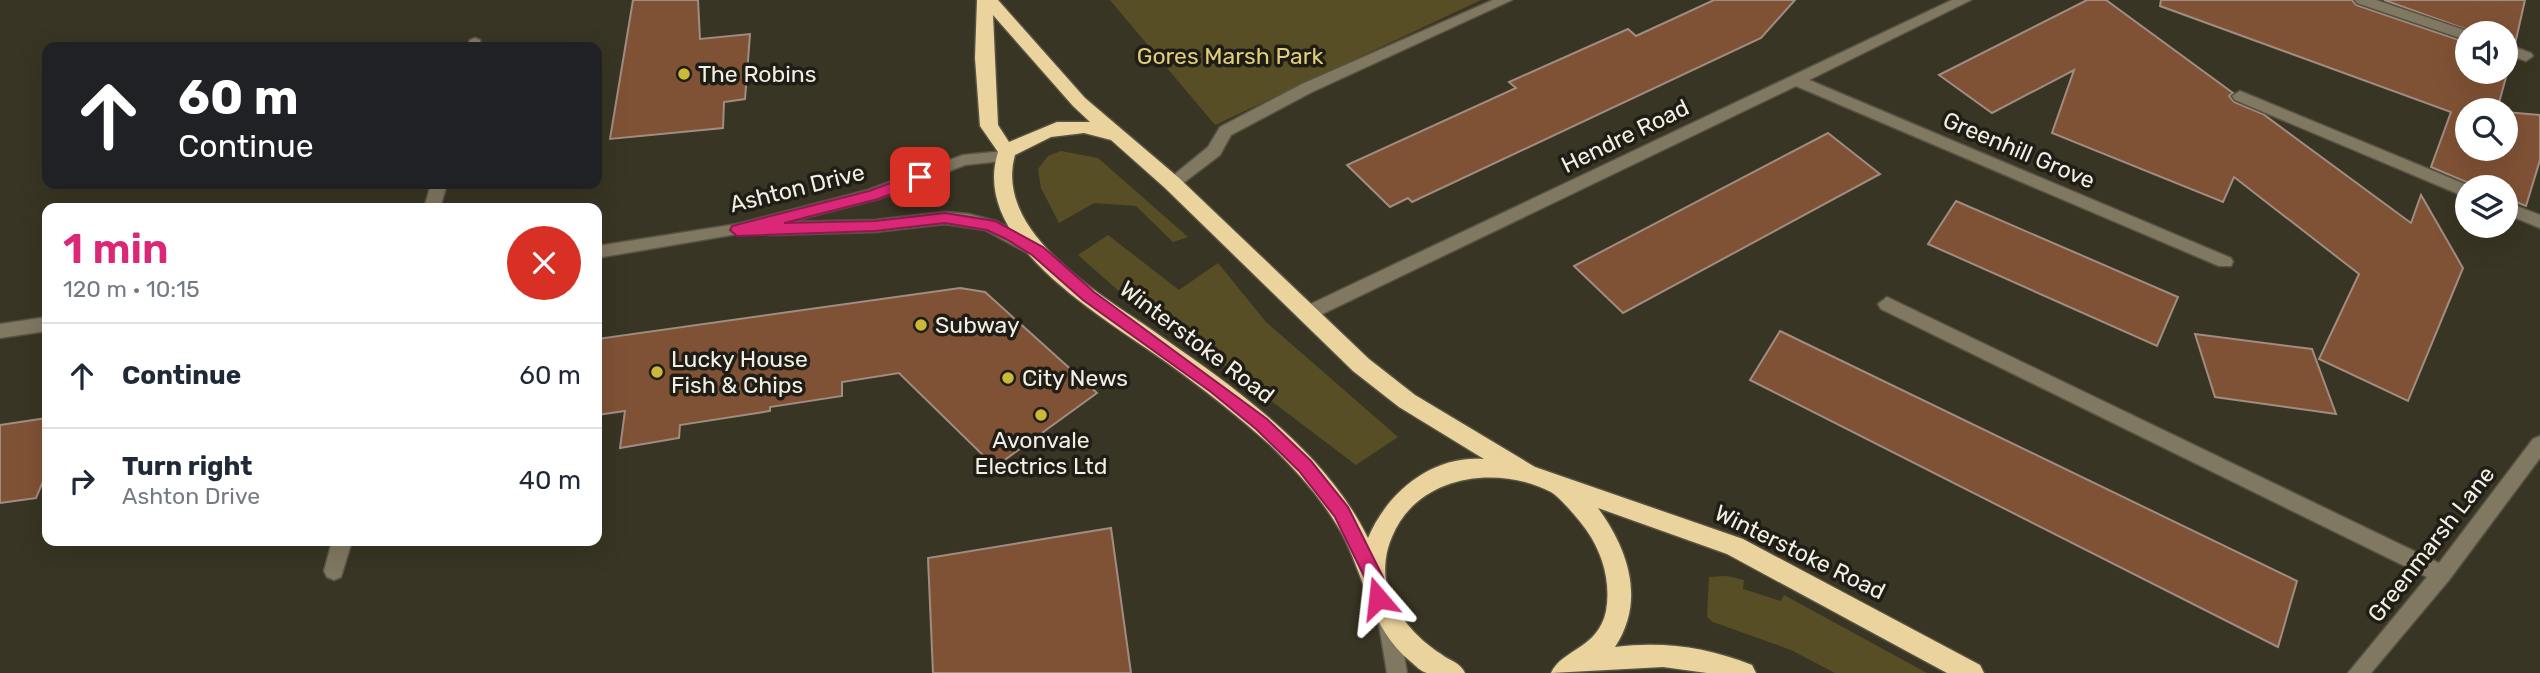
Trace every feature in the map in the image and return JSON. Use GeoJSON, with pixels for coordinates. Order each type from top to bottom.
{"type":"FeatureCollection","features":[{"type":"Feature","properties":{"kind":"highway","name":"Winterstoke Road"},"geometry":{"type":"LineString","coordinates":[[987,0],[1067,90],[1172,183],[1361,365],[1407,401],[1527,474],[1555,486],[1684,526],[1735,546],[1971,673]]}},
{"type":"Feature","properties":{"kind":"highway","name":"Winterstoke Road"},"geometry":{"type":"LineString","coordinates":[[987,0],[984,58],[989,126],[1006,154]]}},
{"type":"Feature","properties":{"kind":"highway","name":"Winterstoke Road"},"geometry":{"type":"LineString","coordinates":[[1123,139],[1098,128],[1075,126],[1048,130],[1006,154],[1000,171],[1001,188],[1013,216],[1037,251],[1088,296],[1226,395],[1305,466],[1341,512],[1374,577]]}},
{"type":"Feature","properties":{"kind":"highway","name":"Winterstoke Road"},"geometry":{"type":"LineString","coordinates":[[1452,673],[1422,656],[1388,619],[1378,598],[1374,577],[1375,546],[1387,516],[1408,492],[1437,476],[1482,467],[1527,474]]}},
{"type":"Feature","properties":{"kind":"highway","name":"Winterstoke Road"},"geometry":{"type":"LineString","coordinates":[[1555,486],[1583,506],[1604,531],[1614,552],[1620,575],[1619,601],[1612,626],[1600,646],[1570,670]]}},
{"type":"Feature","properties":{"kind":"highway","name":"Winterstoke Road"},"geometry":{"type":"LineString","coordinates":[[1570,670],[1636,654],[1682,655],[1725,665],[1743,673]]}},
{"type":"Feature","properties":{"kind":"street"},"geometry":{"type":"LineString","coordinates":[[1172,183],[1214,151],[1225,131],[1307,88],[1505,0]]}},
{"type":"Feature","properties":{"kind":"street","name":"Hendre Road"},"geometry":{"type":"LineString","coordinates":[[1306,313],[1964,0]]}},
{"type":"Feature","properties":{"kind":"street"},"geometry":{"type":"LineString","coordinates":[[2362,0],[2455,32]]}},
{"type":"Feature","properties":{"kind":"street"},"geometry":{"type":"LineString","coordinates":[[2518,53],[2526,56]]}},
{"type":"Feature","properties":{"kind":"street","name":"Greenhill Grove"},"geometry":{"type":"LineString","coordinates":[[1795,80],[2225,262]]}},
{"type":"Feature","properties":{"kind":"street"},"geometry":{"type":"LineString","coordinates":[[2240,96],[2455,187]]}},
{"type":"Feature","properties":{"kind":"street","name":"Ashton Drive"},"geometry":{"type":"LineString","coordinates":[[602,251],[737,230],[872,195],[963,160],[1006,154]]}},
{"type":"Feature","properties":{"kind":"street"},"geometry":{"type":"LineString","coordinates":[[2518,213],[2540,222]]}},
{"type":"Feature","properties":{"kind":"street"},"geometry":{"type":"LineString","coordinates":[[737,230],[875,226],[945,218],[990,225],[1037,251]]}},
{"type":"Feature","properties":{"kind":"street"},"geometry":{"type":"LineString","coordinates":[[1887,304],[2442,573]]}},
{"type":"Feature","properties":{"kind":"street"},"geometry":{"type":"LineString","coordinates":[[0,331],[42,325]]}},
{"type":"Feature","properties":{"kind":"street","name":"Greenmarsh Lane"},"geometry":{"type":"LineString","coordinates":[[2358,673],[2442,573],[2540,444]]}},
{"type":"Feature","properties":{"kind":"street"},"geometry":{"type":"LineString","coordinates":[[334,571],[341,546]]}},
{"type":"Feature","properties":{"kind":"street"},"geometry":{"type":"LineString","coordinates":[[1388,619],[1397,673]]}},
{"type":"Feature","properties":{"kind":"green space","name":"Gores Marsh Park"},"geometry":{"type":"Polygon","coordinates":[[[1110,0],[1481,0],[1215,125],[1110,0]]]}},
{"type":"Feature","properties":{"kind":"green space"},"geometry":{"type":"Polygon","coordinates":[[[1061,151],[1098,158],[1188,237],[1173,242],[1136,206],[1094,203],[1059,223],[1041,188],[1038,169],[1048,156],[1061,151]]]}},
{"type":"Feature","properties":{"kind":"green space"},"geometry":{"type":"Polygon","coordinates":[[[1108,235],[1179,290],[1218,263],[1266,322],[1398,437],[1356,465],[1196,344],[1121,293],[1078,255],[1108,235]]]}},
{"type":"Feature","properties":{"kind":"green space"},"geometry":{"type":"Polygon","coordinates":[[[1727,576],[1744,580],[1743,589],[1781,601],[1784,595],[1927,673],[1835,673],[1791,650],[1713,622],[1707,617],[1709,577],[1727,576]]]}},
{"type":"Feature","properties":{"kind":"building","name":"The Robins"},"geometry":{"type":"Polygon","coordinates":[[[633,0],[698,0],[700,39],[750,34],[745,99],[724,102],[723,128],[610,139],[633,0]]]}},
{"type":"Feature","properties":{"kind":"building"},"geometry":{"type":"Polygon","coordinates":[[[1714,0],[1795,0],[1761,38],[1412,202],[1408,198],[1390,207],[1347,165],[1516,88],[1509,82],[1628,29],[1636,36],[1714,0]]]}},
{"type":"Feature","properties":{"kind":"building"},"geometry":{"type":"Polygon","coordinates":[[[2087,0],[2106,0],[2233,93],[2229,96],[2234,102],[2263,114],[2411,223],[2421,195],[2463,268],[2408,401],[2319,359],[2359,274],[2234,177],[2223,202],[2052,133],[2074,70],[1992,113],[1939,75],[2087,0]]]}},
{"type":"Feature","properties":{"kind":"building"},"geometry":{"type":"Polygon","coordinates":[[[2161,0],[2352,0],[2356,5],[2455,39],[2455,84],[2504,84],[2500,98],[2455,98],[2455,161],[2518,161],[2518,113],[2540,115],[2540,160],[2526,206],[2518,203],[2518,175],[2455,175],[2455,177],[2431,167],[2451,112],[2160,6],[2161,0]]]}},
{"type":"Feature","properties":{"kind":"building"},"geometry":{"type":"Polygon","coordinates":[[[2384,0],[2525,0],[2518,31],[2518,21],[2455,21],[2455,25],[2384,0]]]}},
{"type":"Feature","properties":{"kind":"building"},"geometry":{"type":"Polygon","coordinates":[[[1828,133],[1880,174],[1623,313],[1574,266],[1828,133]]]}},
{"type":"Feature","properties":{"kind":"building"},"geometry":{"type":"Polygon","coordinates":[[[1956,201],[2178,297],[2157,346],[1928,244],[1956,201]]]}},
{"type":"Feature","properties":{"kind":"building"},"geometry":{"type":"Polygon","coordinates":[[[960,288],[985,292],[1097,393],[995,467],[899,373],[842,382],[842,396],[680,425],[679,438],[620,448],[625,411],[602,414],[602,338],[960,288]]]}},
{"type":"Feature","properties":{"kind":"building"},"geometry":{"type":"Polygon","coordinates":[[[1780,331],[2297,581],[2278,647],[1750,380],[1780,331]]]}},
{"type":"Feature","properties":{"kind":"building"},"geometry":{"type":"Polygon","coordinates":[[[2195,334],[2312,349],[2336,414],[2215,397],[2195,334]]]}},
{"type":"Feature","properties":{"kind":"building"},"geometry":{"type":"Polygon","coordinates":[[[42,419],[42,484],[36,498],[0,503],[0,425],[42,419]]]}},
{"type":"Feature","properties":{"kind":"building"},"geometry":{"type":"Polygon","coordinates":[[[1111,528],[1131,673],[933,673],[928,558],[1111,528]]]}},
{"type":"Feature","properties":{"kind":"place","name":"The Robins"},"geometry":{"type":"Point","coordinates":[684,74]}},
{"type":"Feature","properties":{"kind":"place","name":"Subway"},"geometry":{"type":"Point","coordinates":[921,325]}},
{"type":"Feature","properties":{"kind":"place","name":"Lucky House Fish & Chips"},"geometry":{"type":"Point","coordinates":[657,372]}},
{"type":"Feature","properties":{"kind":"place","name":"City News"},"geometry":{"type":"Point","coordinates":[1008,378]}},
{"type":"Feature","properties":{"kind":"place","name":"Avonvale Electrics Ltd"},"geometry":{"type":"Point","coordinates":[1041,415]}},
{"type":"Feature","properties":{"kind":"route"},"geometry":{"type":"LineString","coordinates":[[920,177],[872,195],[737,230],[875,226],[945,218],[990,225],[1011,235],[1037,251],[1088,296],[1216,387],[1262,424],[1305,466],[1341,512],[1374,577],[1378,598]]}}]}
